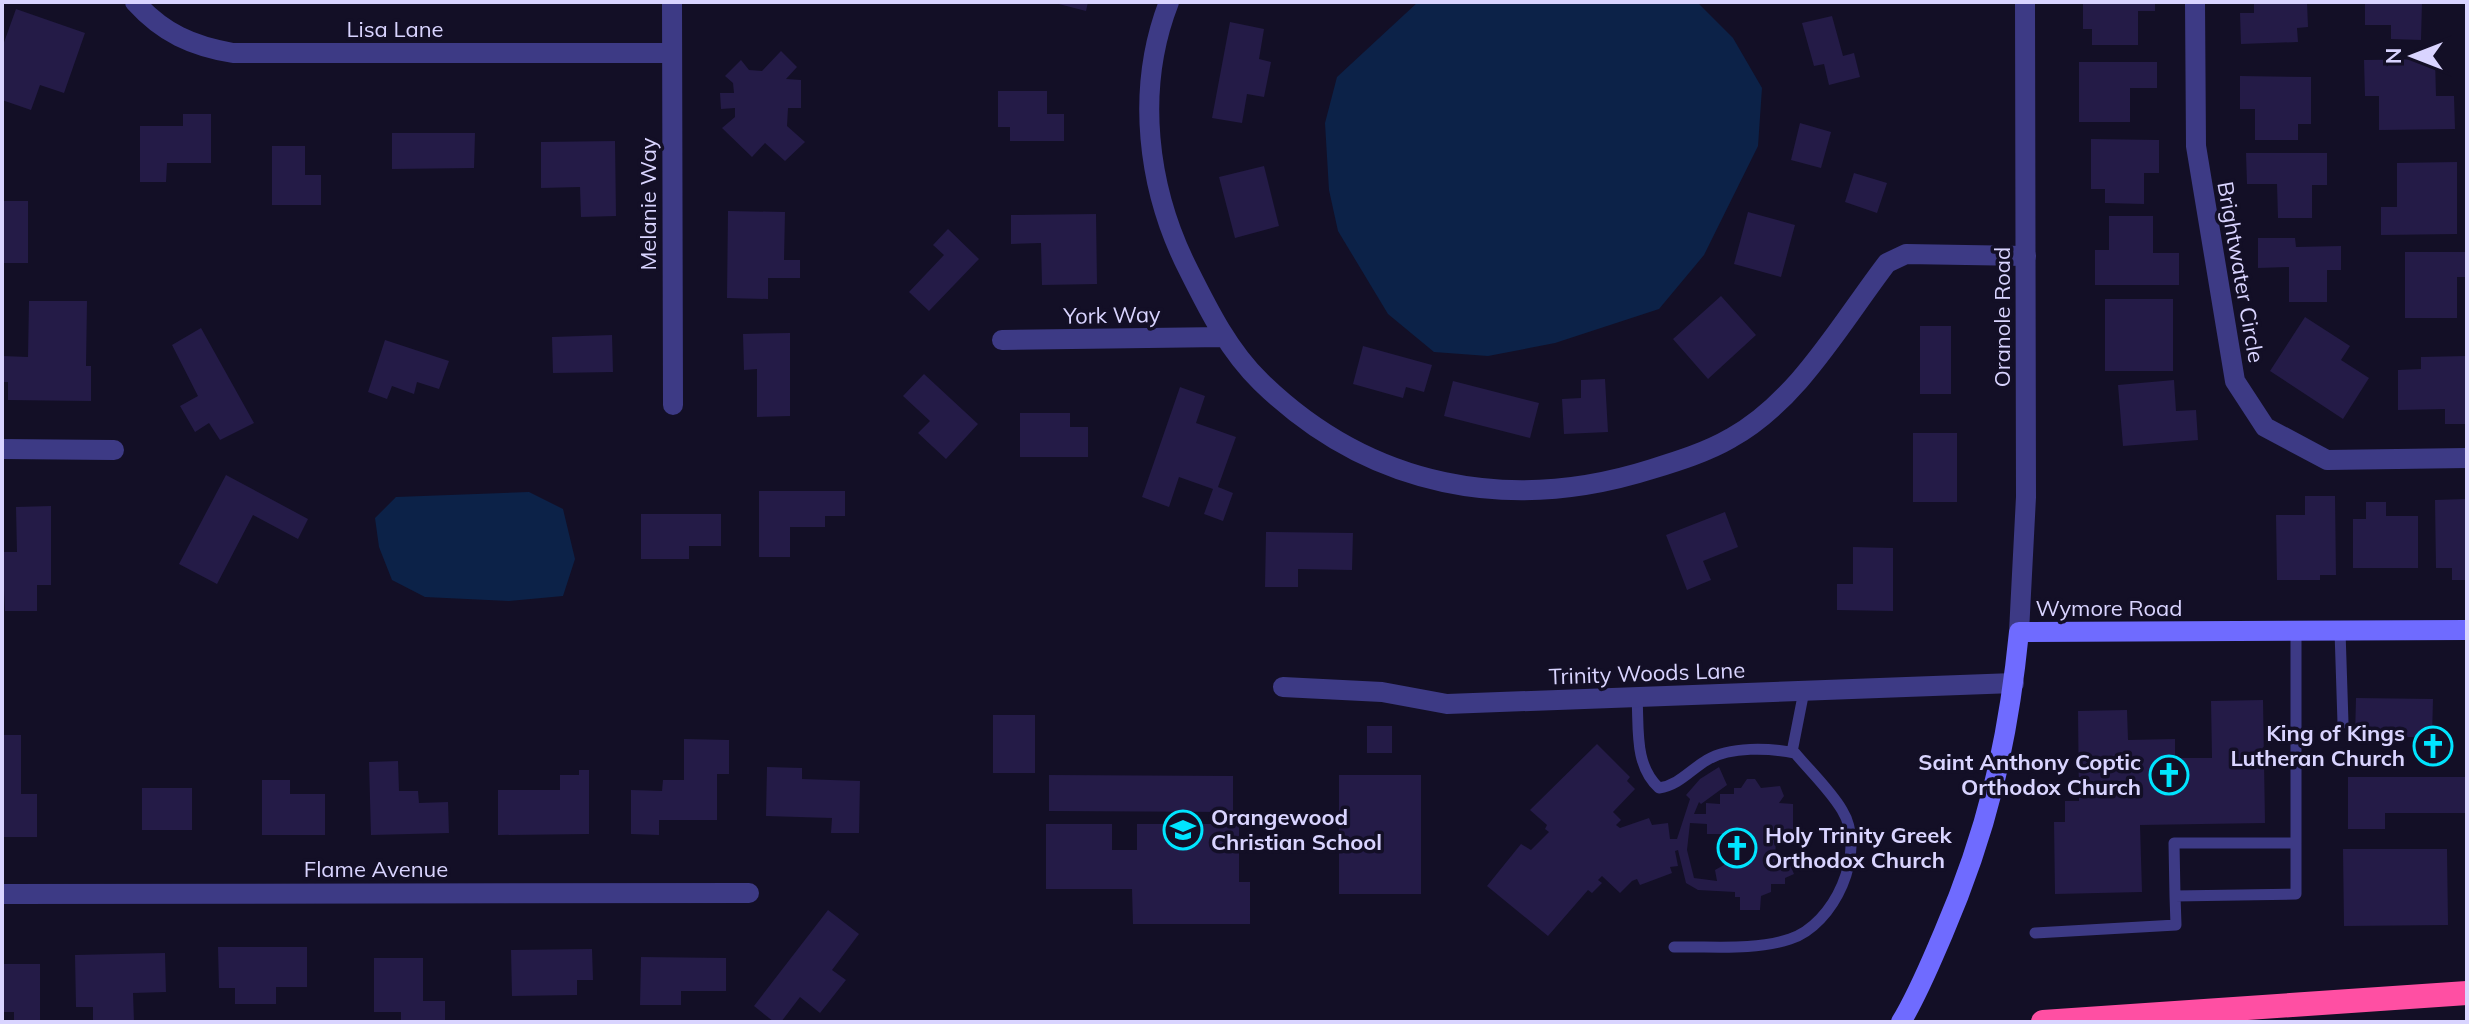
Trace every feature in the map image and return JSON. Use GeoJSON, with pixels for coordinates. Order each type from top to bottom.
{"type":"FeatureCollection","features":[{"type":"Feature","properties":{"kind":"highway"},"geometry":{"type":"LineString","coordinates":[[2043,1022],[2467,993]]}},
{"type":"Feature","properties":{"kind":"main road","name":"Wymore Road"},"geometry":{"type":"LineString","coordinates":[[1901,1022],[1917,995],[1967,880],[1987,816],[2003,754],[2019,632],[2467,630]]}},
{"type":"Feature","properties":{"kind":"street","name":"Lisa Lane"},"geometry":{"type":"LineString","coordinates":[[135,2],[172,35],[200,47],[233,53],[672,53]]}},
{"type":"Feature","properties":{"kind":"street","name":"Melanie Way"},"geometry":{"type":"LineString","coordinates":[[672,2],[673,405]]}},
{"type":"Feature","properties":{"kind":"street"},"geometry":{"type":"LineString","coordinates":[[1169,2],[1151,79],[1150,141],[1158,189],[1175,245],[1223,337],[1261,382],[1343,446],[1382,465],[1441,483],[1507,491],[1553,492],[1604,485],[1671,463],[1732,438],[1782,400],[1887,263],[1906,254],[2026,256]]}},
{"type":"Feature","properties":{"kind":"street","name":"Oranole Road"},"geometry":{"type":"LineString","coordinates":[[2019,632],[2026,497],[2025,2]]}},
{"type":"Feature","properties":{"kind":"street","name":"Brightwater Circle"},"geometry":{"type":"LineString","coordinates":[[2195,2],[2196,146],[2235,381],[2265,427],[2327,460],[2467,458]]}},
{"type":"Feature","properties":{"kind":"street","name":"York Way"},"geometry":{"type":"LineString","coordinates":[[1002,340],[1223,337]]}},
{"type":"Feature","properties":{"kind":"street"},"geometry":{"type":"LineString","coordinates":[[2,449],[114,450]]}},
{"type":"Feature","properties":{"kind":"street","name":"Trinity Woods Lane"},"geometry":{"type":"LineString","coordinates":[[1283,687],[1382,692],[1447,704],[2014,683]]}},
{"type":"Feature","properties":{"kind":"street","name":"Flame Avenue"},"geometry":{"type":"LineString","coordinates":[[2,894],[749,893]]}},
{"type":"Feature","properties":{"kind":"lane"},"geometry":{"type":"LineString","coordinates":[[2175,896],[2296,894],[2296,631]]}},
{"type":"Feature","properties":{"kind":"lane"},"geometry":{"type":"LineString","coordinates":[[2340,631],[2343,723]]}},
{"type":"Feature","properties":{"kind":"lane"},"geometry":{"type":"LineString","coordinates":[[1792,752],[1804,691]]}},
{"type":"Feature","properties":{"kind":"lane"},"geometry":{"type":"LineString","coordinates":[[1637,697],[1640,754],[1648,778],[1659,788],[1672,786],[1711,757],[1759,749],[1792,752],[1844,812],[1851,848],[1840,889],[1824,919],[1793,938],[1755,946],[1674,947]]}},
{"type":"Feature","properties":{"kind":"lane"},"geometry":{"type":"LineString","coordinates":[[2035,933],[2176,925],[2174,843],[2296,843]]}},
{"type":"Feature","properties":{"kind":"water"},"geometry":{"type":"Polygon","coordinates":[[[1418,2],[1697,2],[1733,38],[1762,88],[1758,146],[1704,255],[1659,309],[1555,343],[1488,356],[1434,352],[1388,314],[1338,231],[1329,190],[1325,123],[1337,77],[1418,2]]]}},
{"type":"Feature","properties":{"kind":"water"},"geometry":{"type":"Polygon","coordinates":[[[529,492],[563,509],[575,559],[563,596],[509,601],[425,597],[392,580],[379,547],[375,518],[396,497],[529,492]]]}},
{"type":"Feature","properties":{"kind":"building"},"geometry":{"type":"Polygon","coordinates":[[[1051,2],[1088,2],[1086,11],[1051,2]]]}},
{"type":"Feature","properties":{"kind":"building"},"geometry":{"type":"Polygon","coordinates":[[[2083,2],[2155,2],[2155,11],[2138,11],[2138,45],[2092,45],[2092,29],[2083,29],[2083,2]]]}},
{"type":"Feature","properties":{"kind":"building"},"geometry":{"type":"Polygon","coordinates":[[[2254,2],[2307,2],[2308,27],[2297,28],[2298,42],[2241,44],[2240,13],[2254,13],[2254,2]]]}},
{"type":"Feature","properties":{"kind":"building"},"geometry":{"type":"Polygon","coordinates":[[[2365,2],[2422,2],[2421,40],[2391,39],[2391,25],[2365,25],[2365,2]]]}},
{"type":"Feature","properties":{"kind":"building"},"geometry":{"type":"Polygon","coordinates":[[[16,9],[85,33],[64,93],[40,85],[31,110],[2,100],[2,48],[16,9]]]}},
{"type":"Feature","properties":{"kind":"building"},"geometry":{"type":"Polygon","coordinates":[[[1832,16],[1843,56],[1854,53],[1860,77],[1829,85],[1824,64],[1814,66],[1802,23],[1832,16]]]}},
{"type":"Feature","properties":{"kind":"building"},"geometry":{"type":"Polygon","coordinates":[[[1230,22],[1264,29],[1259,59],[1271,62],[1264,97],[1247,94],[1242,123],[1212,118],[1230,22]]]}},
{"type":"Feature","properties":{"kind":"building"},"geometry":{"type":"Polygon","coordinates":[[[781,51],[797,67],[786,79],[801,80],[801,108],[788,108],[787,126],[805,142],[785,161],[765,143],[752,157],[722,128],[735,117],[735,108],[721,109],[720,93],[734,93],[733,83],[725,76],[741,60],[749,70],[762,71],[781,51]]]}},
{"type":"Feature","properties":{"kind":"building"},"geometry":{"type":"Polygon","coordinates":[[[2435,59],[2436,96],[2454,96],[2455,129],[2379,130],[2379,96],[2365,96],[2364,60],[2435,59]]]}},
{"type":"Feature","properties":{"kind":"building"},"geometry":{"type":"Polygon","coordinates":[[[2079,62],[2157,62],[2157,88],[2130,88],[2130,122],[2079,122],[2079,62]]]}},
{"type":"Feature","properties":{"kind":"building"},"geometry":{"type":"Polygon","coordinates":[[[2240,76],[2311,77],[2311,124],[2298,124],[2298,140],[2255,140],[2255,109],[2240,109],[2240,76]]]}},
{"type":"Feature","properties":{"kind":"building"},"geometry":{"type":"Polygon","coordinates":[[[998,91],[1047,91],[1047,114],[1064,114],[1064,141],[1010,141],[1010,127],[998,127],[998,91]]]}},
{"type":"Feature","properties":{"kind":"building"},"geometry":{"type":"Polygon","coordinates":[[[183,114],[211,114],[211,163],[167,163],[166,182],[140,182],[140,126],[183,126],[183,114]]]}},
{"type":"Feature","properties":{"kind":"building"},"geometry":{"type":"Polygon","coordinates":[[[1800,123],[1831,132],[1821,168],[1791,160],[1800,123]]]}},
{"type":"Feature","properties":{"kind":"building"},"geometry":{"type":"Polygon","coordinates":[[[392,133],[475,133],[474,168],[392,169],[392,133]]]}},
{"type":"Feature","properties":{"kind":"building"},"geometry":{"type":"Polygon","coordinates":[[[2091,139],[2159,140],[2159,173],[2144,173],[2144,204],[2105,203],[2105,189],[2091,189],[2091,139]]]}},
{"type":"Feature","properties":{"kind":"building"},"geometry":{"type":"Polygon","coordinates":[[[615,141],[616,216],[581,217],[580,187],[541,188],[541,142],[615,141]]]}},
{"type":"Feature","properties":{"kind":"building"},"geometry":{"type":"Polygon","coordinates":[[[272,146],[305,146],[305,175],[321,175],[321,205],[272,205],[272,146]]]}},
{"type":"Feature","properties":{"kind":"building"},"geometry":{"type":"Polygon","coordinates":[[[2246,153],[2327,153],[2327,185],[2312,185],[2312,218],[2278,218],[2277,184],[2247,184],[2246,153]]]}},
{"type":"Feature","properties":{"kind":"building"},"geometry":{"type":"Polygon","coordinates":[[[2457,162],[2457,234],[2381,235],[2381,207],[2397,207],[2397,163],[2457,162]]]}},
{"type":"Feature","properties":{"kind":"building"},"geometry":{"type":"Polygon","coordinates":[[[1264,166],[1279,226],[1235,238],[1219,177],[1264,166]]]}},
{"type":"Feature","properties":{"kind":"building"},"geometry":{"type":"Polygon","coordinates":[[[1854,173],[1887,183],[1877,213],[1845,202],[1854,173]]]}},
{"type":"Feature","properties":{"kind":"building"},"geometry":{"type":"Polygon","coordinates":[[[3,201],[28,201],[28,263],[3,263],[3,201]]]}},
{"type":"Feature","properties":{"kind":"building"},"geometry":{"type":"Polygon","coordinates":[[[728,211],[785,212],[784,260],[800,260],[800,278],[768,278],[768,299],[727,298],[728,211]]]}},
{"type":"Feature","properties":{"kind":"building"},"geometry":{"type":"Polygon","coordinates":[[[1748,212],[1795,225],[1781,277],[1734,264],[1748,212]]]}},
{"type":"Feature","properties":{"kind":"building"},"geometry":{"type":"Polygon","coordinates":[[[1096,214],[1097,284],[1042,285],[1041,243],[1011,244],[1011,215],[1096,214]]]}},
{"type":"Feature","properties":{"kind":"building"},"geometry":{"type":"Polygon","coordinates":[[[2109,216],[2153,216],[2153,253],[2179,253],[2179,285],[2095,285],[2095,250],[2109,250],[2109,216]]]}},
{"type":"Feature","properties":{"kind":"building"},"geometry":{"type":"Polygon","coordinates":[[[948,229],[979,259],[929,311],[909,292],[944,255],[933,245],[948,229]]]}},
{"type":"Feature","properties":{"kind":"building"},"geometry":{"type":"Polygon","coordinates":[[[2258,238],[2295,238],[2296,247],[2341,246],[2341,270],[2327,270],[2327,302],[2289,302],[2289,267],[2258,268],[2258,238]]]}},
{"type":"Feature","properties":{"kind":"building"},"geometry":{"type":"Polygon","coordinates":[[[2405,252],[2467,252],[2467,277],[2457,277],[2457,318],[2405,318],[2405,252]]]}},
{"type":"Feature","properties":{"kind":"building"},"geometry":{"type":"Polygon","coordinates":[[[1721,296],[1756,335],[1708,379],[1673,339],[1721,296]]]}},
{"type":"Feature","properties":{"kind":"building"},"geometry":{"type":"Polygon","coordinates":[[[2105,299],[2173,299],[2173,371],[2105,371],[2105,299]]]}},
{"type":"Feature","properties":{"kind":"building"},"geometry":{"type":"Polygon","coordinates":[[[29,301],[87,301],[86,366],[91,366],[91,401],[8,400],[8,382],[2,382],[2,356],[28,357],[29,301]]]}},
{"type":"Feature","properties":{"kind":"building"},"geometry":{"type":"Polygon","coordinates":[[[2305,317],[2350,346],[2341,360],[2369,378],[2343,419],[2270,371],[2305,317]]]}},
{"type":"Feature","properties":{"kind":"building"},"geometry":{"type":"Polygon","coordinates":[[[1920,326],[1951,326],[1951,394],[1920,394],[1920,326]]]}},
{"type":"Feature","properties":{"kind":"building"},"geometry":{"type":"Polygon","coordinates":[[[201,328],[254,423],[220,440],[209,423],[195,432],[180,406],[198,396],[172,345],[201,328]]]}},
{"type":"Feature","properties":{"kind":"building"},"geometry":{"type":"Polygon","coordinates":[[[790,333],[790,416],[757,417],[757,369],[744,370],[743,334],[790,333]]]}},
{"type":"Feature","properties":{"kind":"building"},"geometry":{"type":"Polygon","coordinates":[[[612,335],[613,372],[553,373],[552,337],[612,335]]]}},
{"type":"Feature","properties":{"kind":"building"},"geometry":{"type":"Polygon","coordinates":[[[385,340],[449,361],[439,389],[417,382],[414,394],[392,386],[387,399],[368,392],[385,340]]]}},
{"type":"Feature","properties":{"kind":"building"},"geometry":{"type":"Polygon","coordinates":[[[1363,346],[1432,365],[1424,392],[1406,387],[1403,398],[1353,384],[1363,346]]]}},
{"type":"Feature","properties":{"kind":"building"},"geometry":{"type":"Polygon","coordinates":[[[2467,356],[2467,424],[2445,424],[2445,409],[2398,410],[2398,370],[2421,369],[2421,357],[2467,356]]]}},
{"type":"Feature","properties":{"kind":"building"},"geometry":{"type":"Polygon","coordinates":[[[924,374],[978,424],[946,459],[918,433],[930,421],[903,396],[924,374]]]}},
{"type":"Feature","properties":{"kind":"building"},"geometry":{"type":"Polygon","coordinates":[[[1605,379],[1608,432],[1564,434],[1562,399],[1581,398],[1581,380],[1605,379]]]}},
{"type":"Feature","properties":{"kind":"building"},"geometry":{"type":"Polygon","coordinates":[[[2174,380],[2176,411],[2196,410],[2198,440],[2123,446],[2118,385],[2174,380]]]}},
{"type":"Feature","properties":{"kind":"building"},"geometry":{"type":"Polygon","coordinates":[[[1453,381],[1539,403],[1530,438],[1444,416],[1453,381]]]}},
{"type":"Feature","properties":{"kind":"building"},"geometry":{"type":"Polygon","coordinates":[[[1180,387],[1205,396],[1196,423],[1236,437],[1218,487],[1233,493],[1223,521],[1204,514],[1213,489],[1179,477],[1169,507],[1142,497],[1180,387]]]}},
{"type":"Feature","properties":{"kind":"building"},"geometry":{"type":"Polygon","coordinates":[[[1020,413],[1070,413],[1070,427],[1088,427],[1088,457],[1020,457],[1020,413]]]}},
{"type":"Feature","properties":{"kind":"building"},"geometry":{"type":"Polygon","coordinates":[[[1913,433],[1957,433],[1957,502],[1913,502],[1913,433]]]}},
{"type":"Feature","properties":{"kind":"building"},"geometry":{"type":"Polygon","coordinates":[[[226,475],[308,519],[298,539],[253,515],[217,584],[179,564],[226,475]]]}},
{"type":"Feature","properties":{"kind":"building"},"geometry":{"type":"Polygon","coordinates":[[[759,491],[845,491],[845,516],[825,516],[825,527],[790,527],[790,557],[759,557],[759,491]]]}},
{"type":"Feature","properties":{"kind":"building"},"geometry":{"type":"Polygon","coordinates":[[[2305,496],[2335,496],[2336,575],[2320,575],[2320,580],[2277,580],[2276,515],[2305,515],[2305,496]]]}},
{"type":"Feature","properties":{"kind":"building"},"geometry":{"type":"Polygon","coordinates":[[[2466,499],[2467,580],[2452,580],[2452,568],[2436,568],[2435,500],[2466,499]]]}},
{"type":"Feature","properties":{"kind":"building"},"geometry":{"type":"Polygon","coordinates":[[[2366,502],[2386,502],[2386,516],[2418,516],[2418,568],[2353,568],[2353,519],[2366,519],[2366,502]]]}},
{"type":"Feature","properties":{"kind":"building"},"geometry":{"type":"Polygon","coordinates":[[[51,506],[51,585],[37,585],[37,611],[5,611],[2,552],[17,552],[16,507],[51,506]]]}},
{"type":"Feature","properties":{"kind":"building"},"geometry":{"type":"Polygon","coordinates":[[[1725,512],[1738,547],[1703,561],[1711,580],[1687,590],[1666,535],[1725,512]]]}},
{"type":"Feature","properties":{"kind":"building"},"geometry":{"type":"Polygon","coordinates":[[[641,514],[721,514],[721,546],[689,546],[689,559],[641,559],[641,514]]]}},
{"type":"Feature","properties":{"kind":"building"},"geometry":{"type":"Polygon","coordinates":[[[1266,532],[1353,533],[1352,570],[1298,569],[1298,587],[1265,587],[1266,532]]]}},
{"type":"Feature","properties":{"kind":"building"},"geometry":{"type":"Polygon","coordinates":[[[1853,547],[1893,548],[1893,611],[1837,610],[1837,584],[1853,584],[1853,547]]]}},
{"type":"Feature","properties":{"kind":"building"},"geometry":{"type":"Polygon","coordinates":[[[2356,698],[2433,699],[2432,737],[2355,737],[2356,698]]]}},
{"type":"Feature","properties":{"kind":"building"},"geometry":{"type":"Polygon","coordinates":[[[2263,700],[2265,823],[2140,825],[2142,892],[2055,894],[2054,822],[2065,822],[2065,801],[2079,801],[2078,711],[2127,710],[2128,740],[2175,739],[2175,758],[2212,758],[2211,701],[2263,700]]]}},
{"type":"Feature","properties":{"kind":"building"},"geometry":{"type":"Polygon","coordinates":[[[993,715],[1035,715],[1035,773],[993,773],[993,715]]]}},
{"type":"Feature","properties":{"kind":"building"},"geometry":{"type":"Polygon","coordinates":[[[1367,726],[1392,726],[1392,753],[1367,753],[1367,726]]]}},
{"type":"Feature","properties":{"kind":"building"},"geometry":{"type":"Polygon","coordinates":[[[2,735],[21,735],[21,794],[37,794],[37,837],[2,837],[2,735]]]}},
{"type":"Feature","properties":{"kind":"building"},"geometry":{"type":"Polygon","coordinates":[[[684,739],[729,740],[729,774],[717,774],[717,820],[659,820],[659,835],[631,834],[631,790],[662,791],[663,780],[684,780],[684,739]]]}},
{"type":"Feature","properties":{"kind":"building"},"geometry":{"type":"Polygon","coordinates":[[[1597,744],[1630,777],[1627,781],[1635,789],[1613,812],[1621,820],[1616,825],[1620,828],[1649,818],[1652,825],[1668,823],[1670,839],[1677,839],[1690,799],[1686,795],[1700,779],[1719,767],[1727,785],[1701,804],[1699,802],[1694,814],[1706,814],[1706,803],[1720,804],[1720,794],[1734,794],[1734,788],[1741,788],[1747,779],[1755,779],[1761,788],[1780,786],[1784,796],[1779,803],[1793,804],[1793,834],[1776,834],[1775,865],[1790,865],[1794,874],[1785,878],[1785,884],[1771,884],[1771,892],[1761,896],[1760,910],[1740,910],[1740,897],[1735,897],[1735,892],[1698,890],[1686,883],[1678,850],[1675,851],[1678,866],[1670,867],[1672,873],[1640,885],[1637,879],[1620,893],[1602,876],[1598,880],[1602,883],[1592,893],[1588,890],[1548,936],[1487,886],[1521,844],[1531,850],[1549,832],[1545,829],[1547,825],[1530,810],[1597,744]],[[1690,823],[1687,850],[1694,878],[1717,881],[1715,870],[1724,865],[1724,834],[1707,834],[1707,824],[1690,823]]]}},
{"type":"Feature","properties":{"kind":"building"},"geometry":{"type":"Polygon","coordinates":[[[398,761],[399,791],[418,791],[419,803],[448,802],[449,833],[371,835],[369,762],[398,761]]]}},
{"type":"Feature","properties":{"kind":"building"},"geometry":{"type":"Polygon","coordinates":[[[767,767],[802,768],[802,779],[860,781],[859,833],[831,833],[832,818],[766,816],[767,767]]]}},
{"type":"Feature","properties":{"kind":"building"},"geometry":{"type":"Polygon","coordinates":[[[579,770],[589,770],[589,834],[498,835],[498,790],[560,790],[560,775],[579,775],[579,770]]]}},
{"type":"Feature","properties":{"kind":"building"},"geometry":{"type":"Polygon","coordinates":[[[1049,775],[1233,776],[1233,812],[1049,811],[1049,775]]]}},
{"type":"Feature","properties":{"kind":"building"},"geometry":{"type":"Polygon","coordinates":[[[1339,775],[1421,775],[1421,894],[1339,894],[1339,775]]]}},
{"type":"Feature","properties":{"kind":"building"},"geometry":{"type":"Polygon","coordinates":[[[2348,777],[2467,777],[2467,813],[2385,813],[2385,829],[2348,829],[2348,777]]]}},
{"type":"Feature","properties":{"kind":"building"},"geometry":{"type":"Polygon","coordinates":[[[262,780],[290,780],[290,794],[325,794],[325,835],[262,835],[262,780]]]}},
{"type":"Feature","properties":{"kind":"building"},"geometry":{"type":"Polygon","coordinates":[[[142,788],[192,788],[192,830],[142,830],[142,788]]]}},
{"type":"Feature","properties":{"kind":"building"},"geometry":{"type":"Polygon","coordinates":[[[1046,824],[1112,824],[1112,850],[1137,850],[1137,824],[1239,824],[1239,882],[1250,882],[1250,924],[1133,924],[1132,889],[1046,889],[1046,824]]]}},
{"type":"Feature","properties":{"kind":"building"},"geometry":{"type":"Polygon","coordinates":[[[2343,849],[2447,849],[2448,925],[2344,926],[2343,849]]]}},
{"type":"Feature","properties":{"kind":"building"},"geometry":{"type":"Polygon","coordinates":[[[828,910],[859,934],[832,970],[846,980],[820,1013],[800,997],[781,1022],[774,1022],[754,1006],[828,910]]]}},
{"type":"Feature","properties":{"kind":"building"},"geometry":{"type":"Polygon","coordinates":[[[218,947],[307,947],[307,987],[276,987],[276,1004],[235,1004],[235,988],[219,988],[218,947]]]}},
{"type":"Feature","properties":{"kind":"building"},"geometry":{"type":"Polygon","coordinates":[[[592,949],[593,980],[577,980],[577,995],[512,996],[511,950],[592,949]]]}},
{"type":"Feature","properties":{"kind":"building"},"geometry":{"type":"Polygon","coordinates":[[[165,953],[166,992],[133,993],[134,1022],[93,1022],[93,1007],[76,1007],[75,955],[165,953]]]}},
{"type":"Feature","properties":{"kind":"building"},"geometry":{"type":"Polygon","coordinates":[[[641,957],[726,958],[726,991],[681,991],[681,1005],[640,1005],[641,957]]]}},
{"type":"Feature","properties":{"kind":"building"},"geometry":{"type":"Polygon","coordinates":[[[374,958],[423,958],[423,1001],[445,1001],[445,1022],[401,1022],[401,1012],[374,1012],[374,958]]]}},
{"type":"Feature","properties":{"kind":"building"},"geometry":{"type":"Polygon","coordinates":[[[2,964],[40,964],[40,1022],[14,1022],[14,1012],[2,1012],[2,964]]]}},
{"type":"Feature","properties":{"kind":"place","name":"King of Kings Lutheran Church"},"geometry":{"type":"Point","coordinates":[2433,746]}},
{"type":"Feature","properties":{"kind":"place","name":"Saint Anthony Coptic Orthodox Church"},"geometry":{"type":"Point","coordinates":[2169,775]}},
{"type":"Feature","properties":{"kind":"place","name":"Orangewood Christian School"},"geometry":{"type":"Point","coordinates":[1183,830]}},
{"type":"Feature","properties":{"kind":"place","name":"Holy Trinity Greek Orthodox Church"},"geometry":{"type":"Point","coordinates":[1737,848]}}]}
